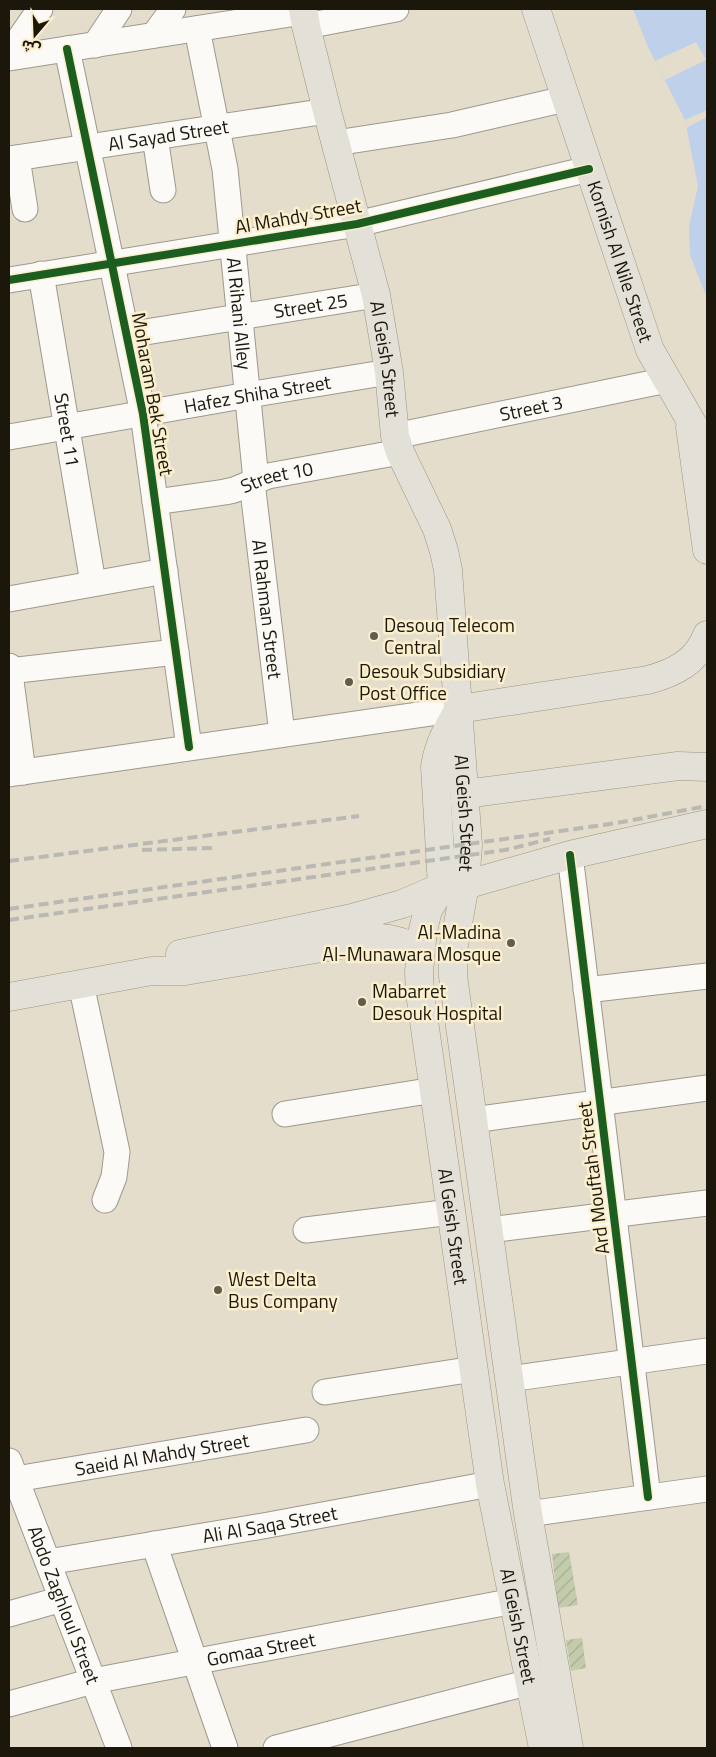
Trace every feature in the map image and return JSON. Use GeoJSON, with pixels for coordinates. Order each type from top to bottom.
{"type":"FeatureCollection","features":[{"type":"Feature","properties":{"kind":"main road","name":"Kornish Al Nile Street"},"geometry":{"type":"LineString","coordinates":[[536,9],[650,350],[707,449]]}},
{"type":"Feature","properties":{"kind":"main road","name":"Al Geish Street"},"geometry":{"type":"LineString","coordinates":[[304,16],[376,295],[389,372],[398,444],[437,529],[444,551],[450,591],[468,845],[453,886],[428,910],[420,951],[420,993],[490,1484],[543,1748]]}},
{"type":"Feature","properties":{"kind":"main road"},"geometry":{"type":"LineString","coordinates":[[687,412],[707,550]]}},
{"type":"Feature","properties":{"kind":"main road"},"geometry":{"type":"LineString","coordinates":[[458,708],[648,680],[671,674],[690,660],[705,642],[707,635]]}},
{"type":"Feature","properties":{"kind":"main road","name":"Al Geish Street"},"geometry":{"type":"LineString","coordinates":[[458,708],[440,742],[435,767],[453,886],[454,938],[452,964],[528,1514],[570,1748]]}},
{"type":"Feature","properties":{"kind":"main road"},"geometry":{"type":"LineString","coordinates":[[465,794],[678,766],[707,767]]}},
{"type":"Feature","properties":{"kind":"main road"},"geometry":{"type":"LineString","coordinates":[[152,971],[180,954],[352,918],[402,904],[453,886],[570,855],[707,824]]}},
{"type":"Feature","properties":{"kind":"main road"},"geometry":{"type":"LineString","coordinates":[[9,997],[152,971],[185,971],[381,938],[401,942],[420,951]]}},
{"type":"Feature","properties":{"kind":"main road"},"geometry":{"type":"LineString","coordinates":[[472,1358],[504,1342]]}},
{"type":"Feature","properties":{"kind":"main road"},"geometry":{"type":"LineString","coordinates":[[516,1612],[547,1618]]}},
{"type":"Feature","properties":{"kind":"street"},"geometry":{"type":"LineString","coordinates":[[9,54],[40,9]]}},
{"type":"Feature","properties":{"kind":"street"},"geometry":{"type":"LineString","coordinates":[[95,44],[119,9]]}},
{"type":"Feature","properties":{"kind":"street"},"geometry":{"type":"LineString","coordinates":[[154,35],[173,9]]}},
{"type":"Feature","properties":{"kind":"street"},"geometry":{"type":"LineString","coordinates":[[9,58],[197,28],[224,16],[304,16],[396,9]]}},
{"type":"Feature","properties":{"kind":"street","name":"Al Rihani Alley"},"geometry":{"type":"LineString","coordinates":[[197,28],[225,169],[248,395],[254,481]]}},
{"type":"Feature","properties":{"kind":"street","name":"Moharam Bek Street"},"geometry":{"type":"LineString","coordinates":[[67,49],[143,414],[189,747]]}},
{"type":"Feature","properties":{"kind":"street"},"geometry":{"type":"LineString","coordinates":[[336,143],[438,128],[565,99]]}},
{"type":"Feature","properties":{"kind":"street","name":"Al Sayad Street"},"geometry":{"type":"LineString","coordinates":[[13,158],[327,111]]}},
{"type":"Feature","properties":{"kind":"street"},"geometry":{"type":"LineString","coordinates":[[155,137],[163,190]]}},
{"type":"Feature","properties":{"kind":"street"},"geometry":{"type":"LineString","coordinates":[[13,158],[25,209]]}},
{"type":"Feature","properties":{"kind":"street","name":"Al Mahdy Street"},"geometry":{"type":"LineString","coordinates":[[9,280],[357,224],[589,168]]}},
{"type":"Feature","properties":{"kind":"street","name":"Street 11"},"geometry":{"type":"LineString","coordinates":[[41,274],[93,584]]}},
{"type":"Feature","properties":{"kind":"street","name":"Street 25"},"geometry":{"type":"LineString","coordinates":[[127,335],[376,295]]}},
{"type":"Feature","properties":{"kind":"street","name":"Hafez Shiha Street"},"geometry":{"type":"LineString","coordinates":[[9,438],[389,372]]}},
{"type":"Feature","properties":{"kind":"street","name":"Street 3"},"geometry":{"type":"LineString","coordinates":[[398,444],[667,380]]}},
{"type":"Feature","properties":{"kind":"street","name":"Street 10"},"geometry":{"type":"LineString","coordinates":[[155,502],[234,490],[268,476],[398,444]]}},
{"type":"Feature","properties":{"kind":"street","name":"Al Rahman Street"},"geometry":{"type":"LineString","coordinates":[[254,481],[282,734]]}},
{"type":"Feature","properties":{"kind":"street"},"geometry":{"type":"LineString","coordinates":[[9,598],[165,571]]}},
{"type":"Feature","properties":{"kind":"street"},"geometry":{"type":"LineString","coordinates":[[9,671],[176,652]]}},
{"type":"Feature","properties":{"kind":"street"},"geometry":{"type":"LineString","coordinates":[[9,666],[16,773],[458,708]]}},
{"type":"Feature","properties":{"kind":"street","name":"Ard Mouftah Street"},"geometry":{"type":"LineString","coordinates":[[570,855],[648,1497]]}},
{"type":"Feature","properties":{"kind":"street"},"geometry":{"type":"LineString","coordinates":[[586,990],[707,976]]}},
{"type":"Feature","properties":{"kind":"street"},"geometry":{"type":"LineString","coordinates":[[81,984],[117,1152],[114,1177],[105,1200]]}},
{"type":"Feature","properties":{"kind":"street"},"geometry":{"type":"LineString","coordinates":[[473,1120],[707,1088]]}},
{"type":"Feature","properties":{"kind":"street"},"geometry":{"type":"LineString","coordinates":[[284,1114],[434,1090]]}},
{"type":"Feature","properties":{"kind":"street"},"geometry":{"type":"LineString","coordinates":[[488,1230],[707,1203]]}},
{"type":"Feature","properties":{"kind":"street"},"geometry":{"type":"LineString","coordinates":[[306,1230],[451,1212]]}},
{"type":"Feature","properties":{"kind":"street"},"geometry":{"type":"LineString","coordinates":[[509,1379],[707,1351]]}},
{"type":"Feature","properties":{"kind":"street"},"geometry":{"type":"LineString","coordinates":[[326,1392],[472,1358]]}},
{"type":"Feature","properties":{"kind":"street","name":"Saeid Al Mahdy Street"},"geometry":{"type":"LineString","coordinates":[[12,1470],[306,1430]]}},
{"type":"Feature","properties":{"kind":"street","name":"Abdo Zaghloul Street"},"geometry":{"type":"LineString","coordinates":[[12,1470],[119,1748]]}},
{"type":"Feature","properties":{"kind":"street","name":"Ali Al Saqa Street"},"geometry":{"type":"LineString","coordinates":[[48,1562],[490,1484]]}},
{"type":"Feature","properties":{"kind":"street"},"geometry":{"type":"LineString","coordinates":[[528,1514],[707,1489]]}},
{"type":"Feature","properties":{"kind":"street"},"geometry":{"type":"LineString","coordinates":[[154,1544],[225,1748]]}},
{"type":"Feature","properties":{"kind":"street"},"geometry":{"type":"LineString","coordinates":[[9,1614],[62,1599]]}},
{"type":"Feature","properties":{"kind":"street","name":"Gomaa Street"},"geometry":{"type":"LineString","coordinates":[[9,1704],[93,1680],[194,1660],[516,1612]]}},
{"type":"Feature","properties":{"kind":"street"},"geometry":{"type":"LineString","coordinates":[[276,1748],[530,1682]]}},
{"type":"Feature","properties":{"kind":"green space"},"geometry":{"type":"Polygon","coordinates":[[[569,1552],[578,1605],[558,1608],[552,1554],[569,1552]]]}},
{"type":"Feature","properties":{"kind":"green space"},"geometry":{"type":"Polygon","coordinates":[[[582,1638],[586,1668],[571,1671],[566,1640],[582,1638]]]}},
{"type":"Feature","properties":{"kind":"water"},"geometry":{"type":"Polygon","coordinates":[[[633,9],[707,9],[707,298],[690,255],[689,227],[698,186],[685,120],[648,47],[633,9]]]}},
{"type":"Feature","properties":{"kind":"pier"},"geometry":{"type":"Polygon","coordinates":[[[696,42],[706,60],[665,80],[655,61],[696,42]]]}},
{"type":"Feature","properties":{"kind":"pier"},"geometry":{"type":"Polygon","coordinates":[[[707,110],[707,117],[686,128],[685,120],[707,110]]]}},
{"type":"Feature","properties":{"kind":"railway"},"geometry":{"type":"LineString","coordinates":[[9,909],[617,823],[707,806]]}},
{"type":"Feature","properties":{"kind":"railway"},"geometry":{"type":"LineString","coordinates":[[9,861],[359,816]]}},
{"type":"Feature","properties":{"kind":"railway"},"geometry":{"type":"LineString","coordinates":[[9,920],[505,850],[550,839]]}},
{"type":"Feature","properties":{"kind":"railway"},"geometry":{"type":"LineString","coordinates":[[142,850],[212,848]]}},
{"type":"Feature","properties":{"kind":"cycle path"},"geometry":{"type":"LineString","coordinates":[[67,49],[143,414],[189,747]]}},
{"type":"Feature","properties":{"kind":"cycle path"},"geometry":{"type":"LineString","coordinates":[[9,280],[357,224],[589,169]]}},
{"type":"Feature","properties":{"kind":"cycle path"},"geometry":{"type":"LineString","coordinates":[[570,855],[648,1497]]}},
{"type":"Feature","properties":{"kind":"place","name":"Desouq Telecom Central"},"geometry":{"type":"Point","coordinates":[374,636]}},
{"type":"Feature","properties":{"kind":"place","name":"Desouk Subsidiary Post Office"},"geometry":{"type":"Point","coordinates":[349,682]}},
{"type":"Feature","properties":{"kind":"place","name":"Al-Madina Al-Munawara Mosque"},"geometry":{"type":"Point","coordinates":[511,943]}},
{"type":"Feature","properties":{"kind":"place","name":"Mabarret Desouk Hospital"},"geometry":{"type":"Point","coordinates":[362,1002]}},
{"type":"Feature","properties":{"kind":"place","name":"West Delta Bus Company"},"geometry":{"type":"Point","coordinates":[218,1290]}}]}
